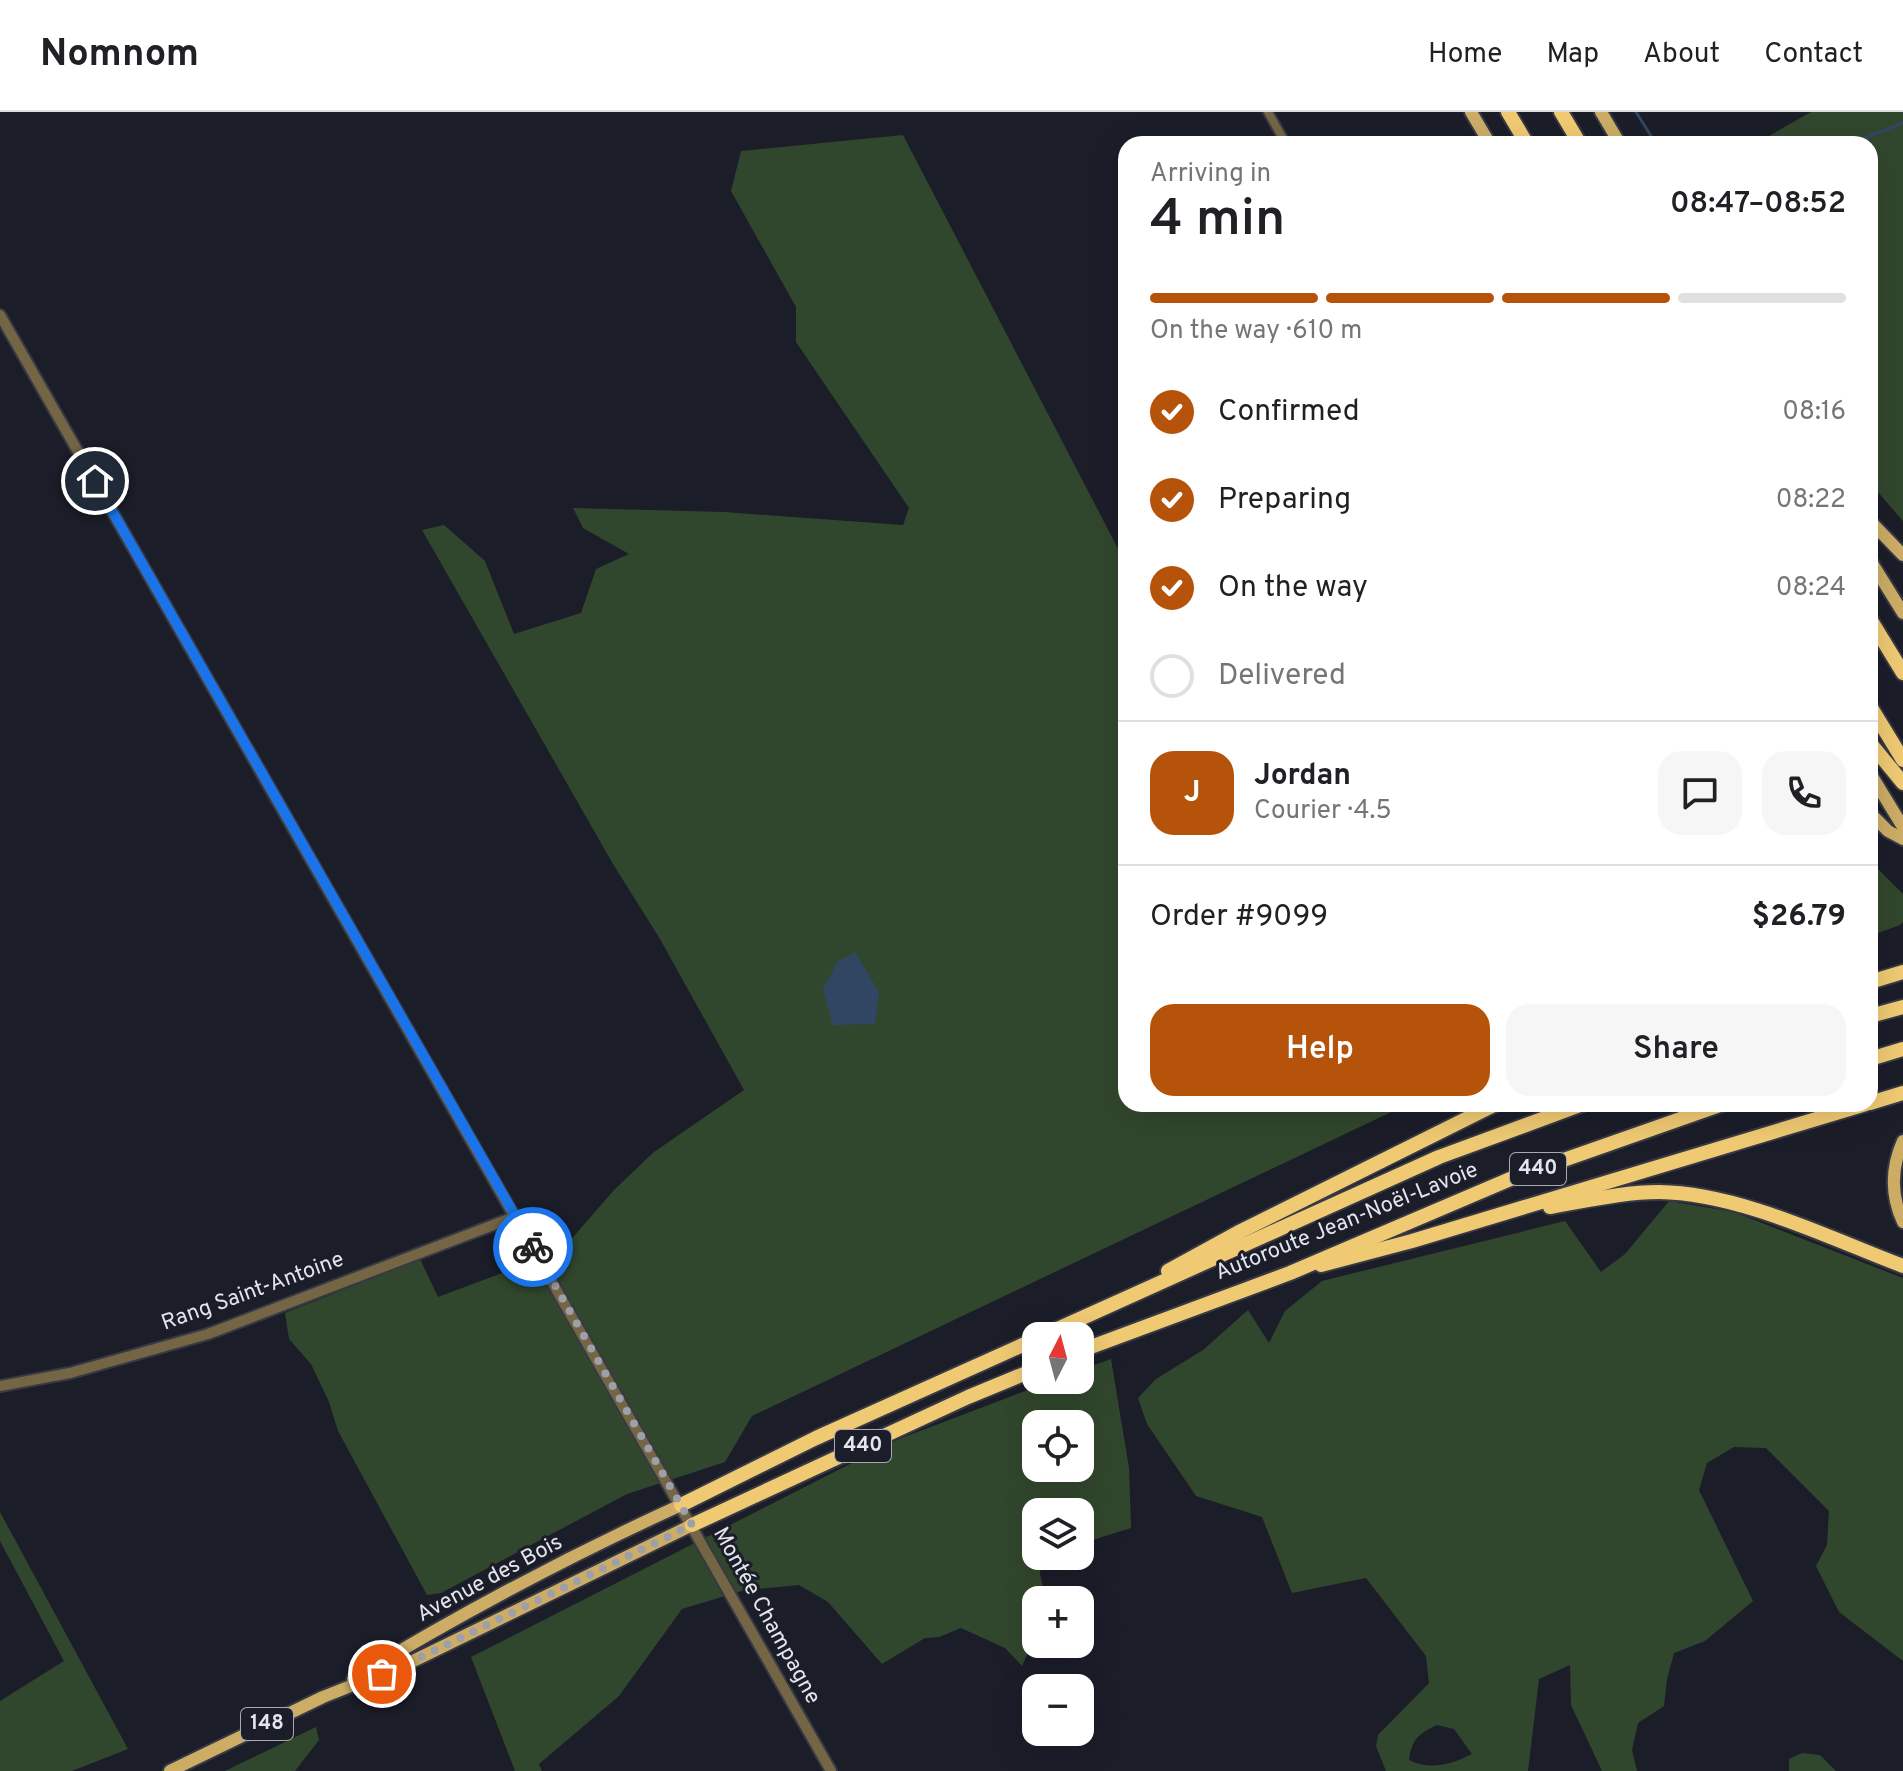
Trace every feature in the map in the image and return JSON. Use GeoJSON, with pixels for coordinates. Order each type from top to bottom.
{"type":"FeatureCollection","features":[{"type":"Feature","properties":{"kind":"highway"},"geometry":{"type":"LineString","coordinates":[[1508,112],[1522,136]]}},
{"type":"Feature","properties":{"kind":"highway"},"geometry":{"type":"LineString","coordinates":[[1561,112],[1575,136]]}},
{"type":"Feature","properties":{"kind":"highway"},"geometry":{"type":"LineString","coordinates":[[1878,632],[1903,673]]}},
{"type":"Feature","properties":{"kind":"highway"},"geometry":{"type":"LineString","coordinates":[[1878,719],[1903,760]]}},
{"type":"Feature","properties":{"kind":"highway"},"geometry":{"type":"LineString","coordinates":[[1878,753],[1903,783]]}},
{"type":"Feature","properties":{"kind":"highway"},"geometry":{"type":"LineString","coordinates":[[1878,978],[1903,972]]}},
{"type":"Feature","properties":{"kind":"highway"},"geometry":{"type":"LineString","coordinates":[[1878,1014],[1903,1007]]}},
{"type":"Feature","properties":{"kind":"highway"},"geometry":{"type":"LineString","coordinates":[[1878,1057],[1903,1049]]}},
{"type":"Feature","properties":{"kind":"highway"},"geometry":{"type":"LineString","coordinates":[[1878,1101],[1903,1093]]}},
{"type":"Feature","properties":{"kind":"highway"},"geometry":{"type":"LineString","coordinates":[[1076,1320],[1241,1231],[1480,1112]]}},
{"type":"Feature","properties":{"kind":"highway"},"geometry":{"type":"LineString","coordinates":[[1467,1145],[1539,1112]]}},
{"type":"Feature","properties":{"kind":"highway","name":"Autoroute Jean-Noël-Lavoie"},"geometry":{"type":"LineString","coordinates":[[1072,1322],[1467,1145],[1560,1112]]}},
{"type":"Feature","properties":{"kind":"highway","name":"Autoroute Jean-Noël-Lavoie"},"geometry":{"type":"LineString","coordinates":[[1094,1346],[1290,1273],[1515,1177],[1700,1112]]}},
{"type":"Feature","properties":{"kind":"highway"},"geometry":{"type":"LineString","coordinates":[[1290,1273],[1361,1256],[1841,1112]]}},
{"type":"Feature","properties":{"kind":"highway"},"geometry":{"type":"LineString","coordinates":[[1487,1219],[1630,1193],[1684,1194],[1745,1207],[1903,1266]]}},
{"type":"Feature","properties":{"kind":"highway","name":"440"},"geometry":{"type":"LineString","coordinates":[[681,1505],[816,1438],[1022,1345]]}},
{"type":"Feature","properties":{"kind":"highway","name":"440"},"geometry":{"type":"LineString","coordinates":[[692,1525],[1022,1375]]}},
{"type":"Feature","properties":{"kind":"main road"},"geometry":{"type":"LineString","coordinates":[[1471,112],[1485,136]]}},
{"type":"Feature","properties":{"kind":"main road"},"geometry":{"type":"LineString","coordinates":[[1601,112],[1615,136]]}},
{"type":"Feature","properties":{"kind":"main road"},"geometry":{"type":"LineString","coordinates":[[1878,529],[1903,555]]}},
{"type":"Feature","properties":{"kind":"main road"},"geometry":{"type":"LineString","coordinates":[[1878,573],[1903,613]]}},
{"type":"Feature","properties":{"kind":"main road"},"geometry":{"type":"LineString","coordinates":[[1878,786],[1903,827]]}},
{"type":"Feature","properties":{"kind":"main road"},"geometry":{"type":"LineString","coordinates":[[1878,821],[1903,839]]}},
{"type":"Feature","properties":{"kind":"main road"},"geometry":{"type":"LineString","coordinates":[[1903,1141],[1893,1175],[1903,1222]]}},
{"type":"Feature","properties":{"kind":"main road","name":"Avenue des Bois"},"geometry":{"type":"LineString","coordinates":[[323,1697],[402,1649],[571,1558],[681,1505]]}},
{"type":"Feature","properties":{"kind":"main road","name":"Avenue des Bois"},"geometry":{"type":"LineString","coordinates":[[170,1771],[323,1697],[411,1662],[692,1525]]}},
{"type":"Feature","properties":{"kind":"street"},"geometry":{"type":"LineString","coordinates":[[1268,112],[1282,136]]}},
{"type":"Feature","properties":{"kind":"street","name":"Montée Champagne"},"geometry":{"type":"LineString","coordinates":[[0,315],[831,1771]]}},
{"type":"Feature","properties":{"kind":"street","name":"Rang Saint-Antoine"},"geometry":{"type":"LineString","coordinates":[[0,1386],[70,1373],[208,1334],[514,1217]]}},
{"type":"Feature","properties":{"kind":"green space"},"geometry":{"type":"Polygon","coordinates":[[[1811,112],[1903,112],[1903,521],[1878,492],[1878,136],[1769,136],[1811,112]]]}},
{"type":"Feature","properties":{"kind":"green space"},"geometry":{"type":"Polygon","coordinates":[[[903,135],[1118,549],[1118,1112],[1391,1112],[752,1416],[725,1462],[627,1494],[441,1593],[427,1595],[338,1431],[329,1402],[311,1364],[289,1339],[285,1313],[420,1259],[438,1297],[561,1251],[614,1190],[654,1152],[744,1090],[660,939],[613,864],[422,530],[444,525],[485,561],[514,634],[581,613],[596,569],[629,554],[583,528],[573,508],[724,512],[903,525],[909,508],[796,342],[796,307],[731,191],[741,151],[903,135]]]}},
{"type":"Feature","properties":{"kind":"green space"},"geometry":{"type":"Polygon","coordinates":[[[1878,869],[1903,894],[1903,922],[1878,933],[1878,869]]]}},
{"type":"Feature","properties":{"kind":"green space"},"geometry":{"type":"Polygon","coordinates":[[[1669,1201],[1734,1212],[1903,1278],[1903,1661],[1839,1612],[1816,1566],[1827,1545],[1829,1511],[1766,1448],[1734,1447],[1707,1463],[1699,1490],[1753,1601],[1705,1641],[1674,1653],[1664,1706],[1638,1723],[1632,1750],[1637,1771],[1602,1771],[1571,1705],[1570,1665],[1539,1679],[1528,1771],[1386,1771],[1376,1746],[1378,1735],[1429,1683],[1426,1656],[1366,1578],[1292,1593],[1262,1517],[1196,1496],[1147,1424],[1138,1398],[1156,1379],[1203,1350],[1248,1310],[1269,1343],[1285,1311],[1322,1281],[1565,1221],[1601,1272],[1625,1254],[1669,1201]],[[1437,1725],[1425,1731],[1414,1742],[1409,1760],[1425,1765],[1441,1765],[1472,1754],[1454,1729],[1437,1725]]]}},
{"type":"Feature","properties":{"kind":"green space"},"geometry":{"type":"Polygon","coordinates":[[[1111,1359],[1129,1468],[1131,1528],[1094,1540],[1094,1498],[1022,1498],[1022,1570],[1040,1570],[1043,1586],[1022,1586],[1022,1658],[1026,1658],[1022,1666],[1005,1648],[961,1628],[939,1637],[925,1638],[882,1664],[828,1602],[799,1585],[745,1590],[682,1609],[619,1696],[539,1764],[542,1771],[515,1771],[471,1657],[899,1439],[1022,1392],[1094,1394],[1094,1365],[1111,1359]]]}},
{"type":"Feature","properties":{"kind":"green space"},"geometry":{"type":"Polygon","coordinates":[[[0,1512],[128,1749],[72,1771],[0,1771],[0,1701],[64,1661],[0,1541],[0,1512]]]}},
{"type":"Feature","properties":{"kind":"green space"},"geometry":{"type":"Polygon","coordinates":[[[316,1727],[319,1740],[295,1771],[225,1771],[316,1727]]]}},
{"type":"Feature","properties":{"kind":"green space"},"geometry":{"type":"Polygon","coordinates":[[[1802,1753],[1820,1755],[1836,1771],[1789,1771],[1789,1759],[1802,1753]]]}},
{"type":"Feature","properties":{"kind":"water"},"geometry":{"type":"Polygon","coordinates":[[[855,952],[879,992],[875,1024],[833,1025],[823,989],[838,961],[855,952]]]}},
{"type":"Feature","properties":{"kind":"waterway"},"geometry":{"type":"LineString","coordinates":[[1636,112],[1651,136]]}},
{"type":"Feature","properties":{"kind":"waterway"},"geometry":{"type":"LineString","coordinates":[[1870,136],[1903,123]]}},
{"type":"Feature","properties":{"kind":"way so far"},"geometry":{"type":"LineString","coordinates":[[382,1674],[692,1525],[533,1247]]}},
{"type":"Feature","properties":{"kind":"route"},"geometry":{"type":"LineString","coordinates":[[95,481],[533,1247]]}}]}
